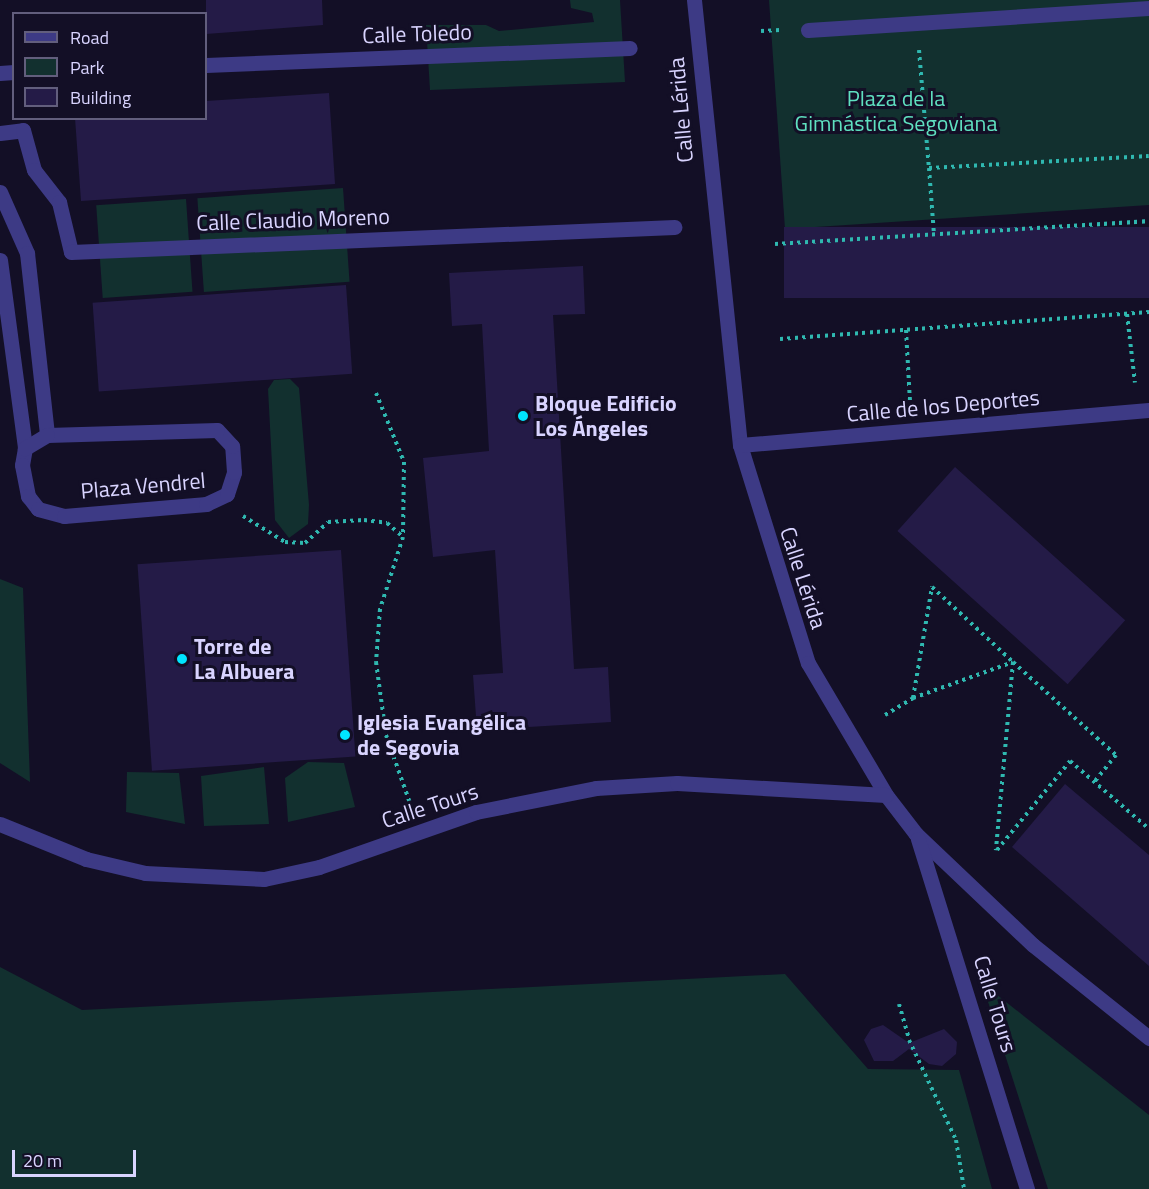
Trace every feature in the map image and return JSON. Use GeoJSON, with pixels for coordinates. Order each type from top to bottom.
{"type":"FeatureCollection","features":[{"type":"Feature","properties":{"kind":"street","name":"Calle Lérida"},"geometry":{"type":"LineString","coordinates":[[694,0],[740,446],[808,663],[886,795],[916,834],[1025,938],[1149,1038]]}},
{"type":"Feature","properties":{"kind":"street"},"geometry":{"type":"LineString","coordinates":[[808,30],[917,26],[1149,8]]}},
{"type":"Feature","properties":{"kind":"street","name":"Calle Toledo"},"geometry":{"type":"LineString","coordinates":[[207,65],[630,48]]}},
{"type":"Feature","properties":{"kind":"street","name":"Calle Claudio Moreno"},"geometry":{"type":"LineString","coordinates":[[0,133],[23,130],[34,170],[59,202],[71,252],[674,227]]}},
{"type":"Feature","properties":{"kind":"street"},"geometry":{"type":"LineString","coordinates":[[0,192],[27,253],[47,435]]}},
{"type":"Feature","properties":{"kind":"street"},"geometry":{"type":"LineString","coordinates":[[0,260],[25,448]]}},
{"type":"Feature","properties":{"kind":"street","name":"Calle de los Deportes"},"geometry":{"type":"LineString","coordinates":[[740,446],[1143,410]]}},
{"type":"Feature","properties":{"kind":"street","name":"Plaza Vendrel"},"geometry":{"type":"LineString","coordinates":[[217,430],[226,436],[234,456],[231,484],[219,501],[50,515],[28,496],[22,465],[25,448],[47,435],[217,430]]}},
{"type":"Feature","properties":{"kind":"street","name":"Calle Tours"},"geometry":{"type":"LineString","coordinates":[[0,824],[86,860],[168,876],[230,880],[319,867],[476,812],[596,788],[677,783],[886,795]]}},
{"type":"Feature","properties":{"kind":"street","name":"Calle Tours"},"geometry":{"type":"LineString","coordinates":[[916,834],[1027,1189]]}},
{"type":"Feature","properties":{"kind":"path"},"geometry":{"type":"LineString","coordinates":[[917,26],[934,234]]}},
{"type":"Feature","properties":{"kind":"path"},"geometry":{"type":"LineString","coordinates":[[929,168],[1149,156]]}},
{"type":"Feature","properties":{"kind":"path"},"geometry":{"type":"LineString","coordinates":[[775,244],[1149,221]]}},
{"type":"Feature","properties":{"kind":"path"},"geometry":{"type":"LineString","coordinates":[[780,339],[1149,312]]}},
{"type":"Feature","properties":{"kind":"path"},"geometry":{"type":"LineString","coordinates":[[1127,314],[1143,410]]}},
{"type":"Feature","properties":{"kind":"path"},"geometry":{"type":"LineString","coordinates":[[906,330],[912,432]]}},
{"type":"Feature","properties":{"kind":"path"},"geometry":{"type":"LineString","coordinates":[[376,393],[404,462],[403,537],[380,609],[376,662],[386,735],[420,832]]}},
{"type":"Feature","properties":{"kind":"path"},"geometry":{"type":"LineString","coordinates":[[219,501],[285,542],[305,543],[328,522],[387,523],[403,537]]}},
{"type":"Feature","properties":{"kind":"path"},"geometry":{"type":"LineString","coordinates":[[912,698],[932,587],[1116,755],[1094,782]]}},
{"type":"Feature","properties":{"kind":"path"},"geometry":{"type":"LineString","coordinates":[[885,715],[912,698],[1013,662]]}},
{"type":"Feature","properties":{"kind":"path"},"geometry":{"type":"LineString","coordinates":[[1013,662],[996,850],[1070,761],[1149,829]]}},
{"type":"Feature","properties":{"kind":"path"},"geometry":{"type":"LineString","coordinates":[[899,1004],[909,1040],[956,1140],[964,1189]]}},
{"type":"Feature","properties":{"kind":"green space"},"geometry":{"type":"Polygon","coordinates":[[[570,0],[620,0],[625,82],[430,90],[426,25],[486,25],[499,31],[594,22],[592,13],[571,8],[570,0]]]}},
{"type":"Feature","properties":{"kind":"green space","name":"Plaza de la Gimnástica Segoviana"},"geometry":{"type":"Polygon","coordinates":[[[769,0],[1149,0],[1149,205],[785,229],[769,0]]]}},
{"type":"Feature","properties":{"kind":"green space"},"geometry":{"type":"Polygon","coordinates":[[[343,188],[350,282],[204,292],[197,198],[343,188]]]}},
{"type":"Feature","properties":{"kind":"green space"},"geometry":{"type":"Polygon","coordinates":[[[186,199],[192,292],[103,298],[96,205],[186,199]]]}},
{"type":"Feature","properties":{"kind":"green space"},"geometry":{"type":"Polygon","coordinates":[[[290,379],[299,388],[309,505],[308,524],[289,538],[275,520],[268,389],[274,380],[290,379]]]}},
{"type":"Feature","properties":{"kind":"green space"},"geometry":{"type":"Polygon","coordinates":[[[0,579],[23,588],[30,782],[0,763],[0,579]]]}},
{"type":"Feature","properties":{"kind":"green space"},"geometry":{"type":"Polygon","coordinates":[[[308,762],[344,763],[355,807],[288,822],[285,778],[308,762]]]}},
{"type":"Feature","properties":{"kind":"green space"},"geometry":{"type":"Polygon","coordinates":[[[264,767],[269,824],[204,826],[201,776],[264,767]]]}},
{"type":"Feature","properties":{"kind":"green space"},"geometry":{"type":"Polygon","coordinates":[[[127,772],[179,773],[185,824],[126,812],[127,772]]]}},
{"type":"Feature","properties":{"kind":"green space"},"geometry":{"type":"Polygon","coordinates":[[[0,967],[82,1010],[785,974],[868,1069],[959,1070],[992,1189],[0,1189],[0,967]]]}},
{"type":"Feature","properties":{"kind":"green space"},"geometry":{"type":"Polygon","coordinates":[[[982,983],[1149,1115],[1149,1189],[1048,1189],[982,983]]]}},
{"type":"Feature","properties":{"kind":"building"},"geometry":{"type":"Polygon","coordinates":[[[206,0],[322,0],[323,25],[207,34],[206,0]]]}},
{"type":"Feature","properties":{"kind":"building"},"geometry":{"type":"Polygon","coordinates":[[[329,93],[335,184],[81,201],[75,120],[207,120],[207,101],[329,93]]]}},
{"type":"Feature","properties":{"kind":"building"},"geometry":{"type":"Polygon","coordinates":[[[784,227],[1149,227],[1149,298],[784,298],[784,227]]]}},
{"type":"Feature","properties":{"kind":"building","name":"Bloque Edificio Los Ángeles"},"geometry":{"type":"Polygon","coordinates":[[[583,266],[585,314],[553,315],[574,669],[608,667],[611,722],[477,730],[473,675],[503,673],[495,550],[433,557],[423,458],[489,451],[482,324],[452,326],[449,273],[583,266]]]}},
{"type":"Feature","properties":{"kind":"building"},"geometry":{"type":"Polygon","coordinates":[[[346,285],[352,374],[99,392],[93,303],[346,285]]]}},
{"type":"Feature","properties":{"kind":"building"},"geometry":{"type":"Polygon","coordinates":[[[955,467],[1125,620],[1068,684],[897,531],[955,467]]]}},
{"type":"Feature","properties":{"kind":"building","name":"Torre de La Albuera"},"geometry":{"type":"Polygon","coordinates":[[[341,550],[355,756],[152,771],[137,564],[341,550]]]}},
{"type":"Feature","properties":{"kind":"building"},"geometry":{"type":"Polygon","coordinates":[[[1065,784],[1149,855],[1149,966],[1012,847],[1065,784]]]}},
{"type":"Feature","properties":{"kind":"building"},"geometry":{"type":"Polygon","coordinates":[[[883,1025],[909,1043],[944,1029],[957,1042],[956,1054],[942,1066],[929,1064],[909,1049],[893,1061],[874,1061],[864,1040],[871,1029],[883,1025]]]}},
{"type":"Feature","properties":{"kind":"place","name":"Bloque Edificio Los Ángeles"},"geometry":{"type":"Point","coordinates":[523,416]}},
{"type":"Feature","properties":{"kind":"place","name":"Torre de La Albuera"},"geometry":{"type":"Point","coordinates":[182,659]}},
{"type":"Feature","properties":{"kind":"place","name":"Iglesia Evangélica de Segovia"},"geometry":{"type":"Point","coordinates":[345,735]}}]}
